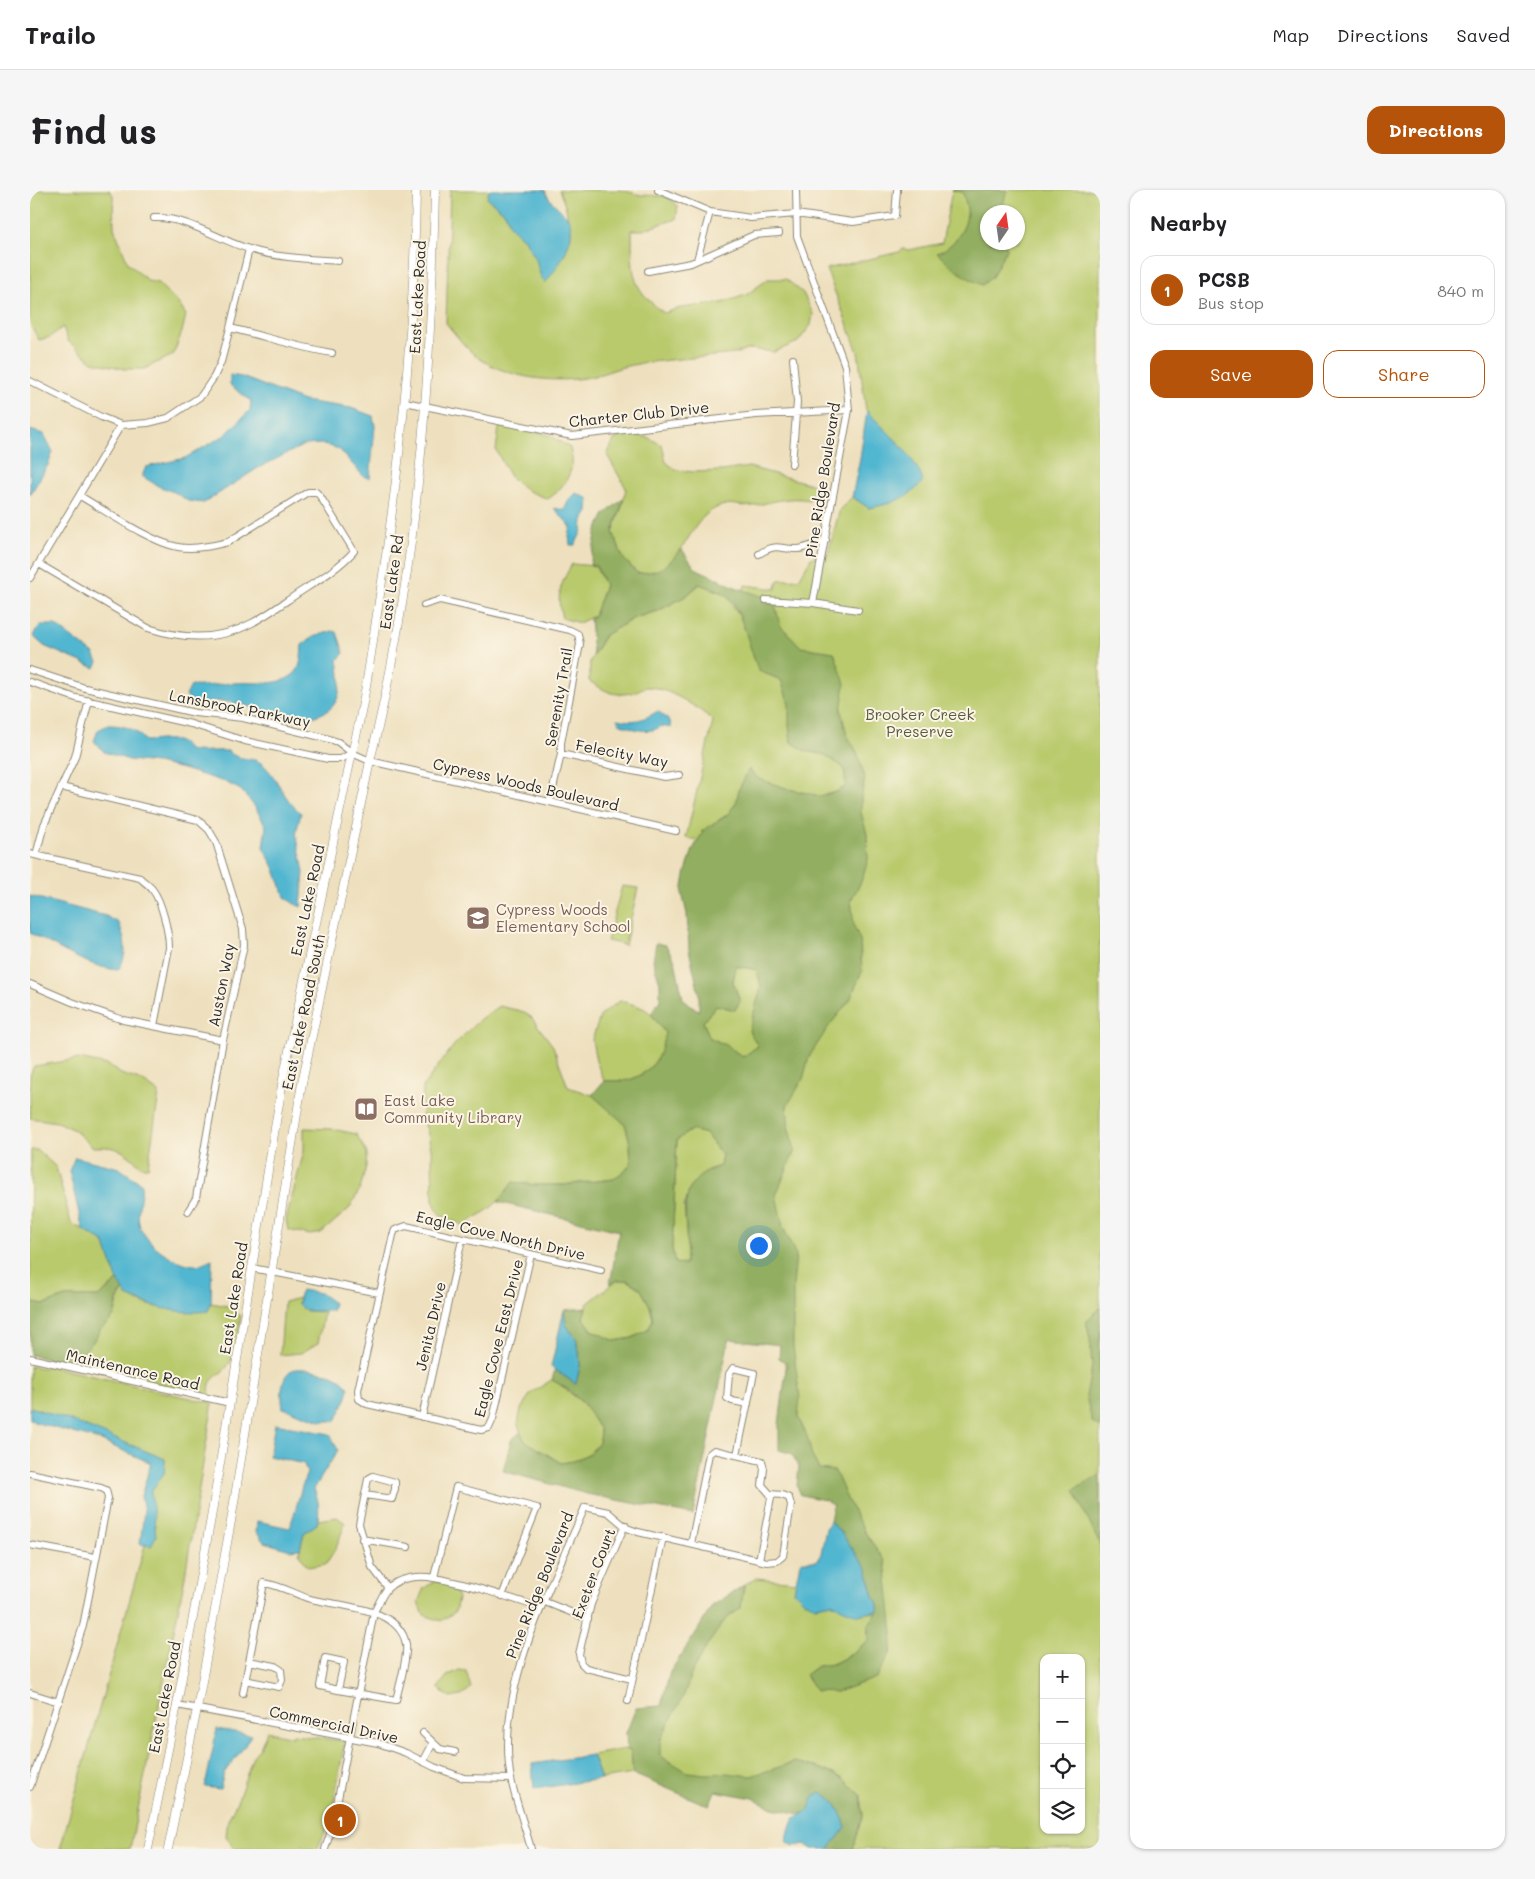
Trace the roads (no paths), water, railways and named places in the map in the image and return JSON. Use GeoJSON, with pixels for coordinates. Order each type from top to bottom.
{"type":"FeatureCollection","features":[{"type":"Feature","properties":{"kind":"main road","name":"East Lake Road"},"geometry":{"type":"LineString","coordinates":[[405,402],[415,259],[416,190]]}},
{"type":"Feature","properties":{"kind":"main road","name":"East Lake Road"},"geometry":{"type":"LineString","coordinates":[[426,405],[436,190]]}},
{"type":"Feature","properties":{"kind":"main road","name":"East Lake Rd"},"geometry":{"type":"LineString","coordinates":[[352,753],[362,714],[388,543],[405,402]]}},
{"type":"Feature","properties":{"kind":"main road","name":"East Lake Rd"},"geometry":{"type":"LineString","coordinates":[[370,761],[381,720],[396,638],[415,509],[426,405]]}},
{"type":"Feature","properties":{"kind":"main road","name":"East Lake Road"},"geometry":{"type":"LineString","coordinates":[[148,1849],[177,1705],[230,1403],[283,1079],[352,753]]}},
{"type":"Feature","properties":{"kind":"main road","name":"East Lake Road South"},"geometry":{"type":"LineString","coordinates":[[271,1271],[302,1082],[370,761]]}},
{"type":"Feature","properties":{"kind":"main road"},"geometry":{"type":"LineString","coordinates":[[168,1849],[231,1521],[271,1271]]}},
{"type":"Feature","properties":{"kind":"street"},"geometry":{"type":"LineString","coordinates":[[658,190],[710,212],[752,218],[796,214],[853,222],[895,216],[897,190]]}},
{"type":"Feature","properties":{"kind":"street","name":"Pine Ridge Boulevard"},"geometry":{"type":"LineString","coordinates":[[796,190],[797,236],[845,366],[849,410],[814,603]]}},
{"type":"Feature","properties":{"kind":"street"},"geometry":{"type":"LineString","coordinates":[[697,260],[710,212]]}},
{"type":"Feature","properties":{"kind":"street"},"geometry":{"type":"LineString","coordinates":[[154,218],[166,217],[220,236],[249,249],[292,258],[338,261]]}},
{"type":"Feature","properties":{"kind":"street"},"geometry":{"type":"LineString","coordinates":[[648,271],[697,260],[754,235],[779,233]]}},
{"type":"Feature","properties":{"kind":"street"},"geometry":{"type":"LineString","coordinates":[[30,381],[101,417],[121,425],[148,424],[168,418],[201,396],[214,377],[230,328],[249,249]]}},
{"type":"Feature","properties":{"kind":"street"},"geometry":{"type":"LineString","coordinates":[[230,328],[271,337],[297,347],[332,353]]}},
{"type":"Feature","properties":{"kind":"street"},"geometry":{"type":"LineString","coordinates":[[792,464],[797,402],[793,360]]}},
{"type":"Feature","properties":{"kind":"street","name":"Charter Club Drive"},"geometry":{"type":"LineString","coordinates":[[405,402],[572,436],[756,415],[849,410]]}},
{"type":"Feature","properties":{"kind":"street"},"geometry":{"type":"LineString","coordinates":[[30,578],[121,425]]}},
{"type":"Feature","properties":{"kind":"street"},"geometry":{"type":"LineString","coordinates":[[39,564],[148,628],[163,633],[188,637],[220,634],[250,624],[330,573],[354,551],[316,492],[308,492],[228,542],[213,546],[188,548],[161,542],[80,496]]}},
{"type":"Feature","properties":{"kind":"street"},"geometry":{"type":"LineString","coordinates":[[760,554],[770,547],[783,546],[796,549],[826,540]]}},
{"type":"Feature","properties":{"kind":"street","name":"Serenity Trail"},"geometry":{"type":"LineString","coordinates":[[424,605],[440,600],[570,630],[578,634],[580,644],[561,744],[561,754],[550,802]]}},
{"type":"Feature","properties":{"kind":"street"},"geometry":{"type":"LineString","coordinates":[[766,600],[814,603],[858,610]]}},
{"type":"Feature","properties":{"kind":"street","name":"Lansbrook Parkway"},"geometry":{"type":"LineString","coordinates":[[30,670],[85,688],[195,713],[243,718],[329,738],[338,742],[352,753],[341,759],[318,757],[245,742],[191,724],[62,694],[30,682]]}},
{"type":"Feature","properties":{"kind":"street"},"geometry":{"type":"LineString","coordinates":[[89,700],[75,757],[33,854],[140,878],[152,888],[158,898],[169,938],[169,948],[154,1026]]}},
{"type":"Feature","properties":{"kind":"street","name":"Cypress Woods Boulevard"},"geometry":{"type":"LineString","coordinates":[[352,753],[370,761],[676,831]]}},
{"type":"Feature","properties":{"kind":"street","name":"Felecity Way"},"geometry":{"type":"LineString","coordinates":[[561,754],[664,777],[679,775]]}},
{"type":"Feature","properties":{"kind":"street","name":"Auston Way"},"geometry":{"type":"LineString","coordinates":[[61,786],[198,820],[209,830],[216,842],[243,929],[244,945],[223,1040],[196,1198],[188,1211]]}},
{"type":"Feature","properties":{"kind":"street"},"geometry":{"type":"LineString","coordinates":[[30,984],[72,1002],[115,1017],[223,1040]]}},
{"type":"Feature","properties":{"kind":"street","name":"Eagle Cove North Drive"},"geometry":{"type":"LineString","coordinates":[[379,1293],[393,1234],[395,1230],[406,1226],[601,1270]]}},
{"type":"Feature","properties":{"kind":"street","name":"Jenita Drive"},"geometry":{"type":"LineString","coordinates":[[422,1417],[462,1240]]}},
{"type":"Feature","properties":{"kind":"street","name":"Eagle Cove East Drive"},"geometry":{"type":"LineString","coordinates":[[422,1417],[481,1430],[489,1428],[493,1419],[531,1254]]}},
{"type":"Feature","properties":{"kind":"street"},"geometry":{"type":"LineString","coordinates":[[252,1268],[379,1293],[358,1390],[359,1399],[367,1404],[422,1417]]}},
{"type":"Feature","properties":{"kind":"street","name":"Maintenance Road"},"geometry":{"type":"LineString","coordinates":[[30,1358],[230,1403]]}},
{"type":"Feature","properties":{"kind":"street"},"geometry":{"type":"LineString","coordinates":[[737,1455],[748,1404],[754,1373],[734,1368],[728,1374],[727,1398],[732,1401],[748,1404]]}},
{"type":"Feature","properties":{"kind":"street"},"geometry":{"type":"LineString","coordinates":[[691,1544],[709,1454],[714,1450],[737,1455],[762,1462],[764,1469],[762,1486],[770,1494],[771,1498],[759,1560]]}},
{"type":"Feature","properties":{"kind":"street"},"geometry":{"type":"LineString","coordinates":[[30,1472],[101,1488],[106,1490],[108,1498],[83,1626],[59,1702],[32,1773],[30,1787]]}},
{"type":"Feature","properties":{"kind":"street"},"geometry":{"type":"LineString","coordinates":[[365,1495],[392,1499],[395,1482],[373,1476],[368,1478],[359,1524],[372,1567],[388,1588]]}},
{"type":"Feature","properties":{"kind":"street"},"geometry":{"type":"LineString","coordinates":[[434,1577],[456,1487],[537,1508],[502,1596]]}},
{"type":"Feature","properties":{"kind":"street"},"geometry":{"type":"LineString","coordinates":[[625,1525],[638,1532],[759,1560],[777,1561],[783,1556],[791,1505],[789,1498],[770,1494]]}},
{"type":"Feature","properties":{"kind":"street","name":"Pine Ridge Boulevard"},"geometry":{"type":"LineString","coordinates":[[531,1849],[511,1779],[508,1753],[509,1717],[522,1658],[585,1507],[608,1512],[625,1525]]}},
{"type":"Feature","properties":{"kind":"street","name":"Exeter Court"},"geometry":{"type":"LineString","coordinates":[[625,1525],[591,1604],[579,1654],[581,1663],[586,1668],[632,1679]]}},
{"type":"Feature","properties":{"kind":"street"},"geometry":{"type":"LineString","coordinates":[[628,1700],[663,1537]]}},
{"type":"Feature","properties":{"kind":"street"},"geometry":{"type":"LineString","coordinates":[[362,1539],[408,1547]]}},
{"type":"Feature","properties":{"kind":"street"},"geometry":{"type":"LineString","coordinates":[[30,1545],[95,1558]]}},
{"type":"Feature","properties":{"kind":"street"},"geometry":{"type":"LineString","coordinates":[[325,1849],[333,1825],[374,1612],[388,1588],[399,1581],[417,1577],[434,1577],[543,1605],[588,1619]]}},
{"type":"Feature","properties":{"kind":"street"},"geometry":{"type":"LineString","coordinates":[[242,1693],[264,1583],[272,1584],[309,1598],[374,1612],[392,1622],[402,1633],[406,1644],[406,1654],[396,1700],[338,1690],[320,1686],[325,1658],[344,1662],[338,1690]]}},
{"type":"Feature","properties":{"kind":"street"},"geometry":{"type":"LineString","coordinates":[[245,1680],[279,1686],[282,1680],[281,1670],[275,1666],[249,1661]]}},
{"type":"Feature","properties":{"kind":"street"},"geometry":{"type":"LineString","coordinates":[[30,1693],[59,1702]]}},
{"type":"Feature","properties":{"kind":"street","name":"Commercial Drive"},"geometry":{"type":"LineString","coordinates":[[177,1705],[378,1743],[464,1778],[511,1779]]}},
{"type":"Feature","properties":{"kind":"street"},"geometry":{"type":"LineString","coordinates":[[423,1733],[433,1743],[446,1751],[455,1752]]}},
{"type":"Feature","properties":{"kind":"street"},"geometry":{"type":"LineString","coordinates":[[424,1762],[433,1743]]}},
{"type":"Feature","properties":{"kind":"water"},"geometry":{"type":"Polygon","coordinates":[[[489,190],[545,190],[552,201],[567,217],[571,224],[571,233],[566,252],[545,283],[541,277],[536,259],[525,240],[510,226],[506,214],[487,198],[489,190]]]}},
{"type":"Feature","properties":{"kind":"water"},"geometry":{"type":"Polygon","coordinates":[[[230,375],[242,377],[304,401],[351,408],[373,416],[375,426],[370,478],[363,476],[339,449],[323,444],[304,445],[258,468],[204,503],[188,501],[142,476],[146,467],[185,458],[225,435],[250,410],[251,401],[230,385],[230,375]]]}},
{"type":"Feature","properties":{"kind":"water"},"geometry":{"type":"Polygon","coordinates":[[[867,411],[907,453],[923,481],[905,496],[869,508],[852,497],[867,411]]]}},
{"type":"Feature","properties":{"kind":"water"},"geometry":{"type":"Polygon","coordinates":[[[30,430],[44,434],[53,452],[48,465],[30,495],[30,430]]]}},
{"type":"Feature","properties":{"kind":"water"},"geometry":{"type":"Polygon","coordinates":[[[576,493],[589,499],[588,512],[583,520],[582,531],[575,545],[570,545],[571,527],[554,508],[564,510],[569,500],[576,493]]]}},
{"type":"Feature","properties":{"kind":"water"},"geometry":{"type":"Polygon","coordinates":[[[41,625],[55,625],[94,654],[98,662],[95,668],[44,646],[33,636],[41,625]]]}},
{"type":"Feature","properties":{"kind":"water"},"geometry":{"type":"Polygon","coordinates":[[[332,631],[337,632],[344,653],[338,660],[340,689],[338,696],[331,708],[325,712],[313,717],[289,718],[228,702],[216,701],[197,704],[186,696],[191,686],[265,683],[288,678],[297,671],[301,661],[302,645],[313,637],[332,631]]]}},
{"type":"Feature","properties":{"kind":"water"},"geometry":{"type":"Polygon","coordinates":[[[658,711],[670,721],[671,728],[662,726],[646,731],[640,730],[619,723],[617,719],[639,720],[658,711]]]}},
{"type":"Feature","properties":{"kind":"water"},"geometry":{"type":"Polygon","coordinates":[[[108,725],[129,728],[138,733],[145,741],[163,740],[179,742],[188,750],[193,751],[228,751],[237,757],[257,761],[267,768],[290,802],[301,813],[296,833],[304,872],[301,907],[285,897],[274,867],[263,847],[266,826],[255,807],[241,790],[225,782],[183,769],[157,763],[129,760],[104,752],[94,741],[98,730],[108,725]]]}},
{"type":"Feature","properties":{"kind":"water"},"geometry":{"type":"Polygon","coordinates":[[[30,896],[106,916],[119,923],[123,935],[125,953],[118,970],[84,961],[30,933],[30,896]]]}},
{"type":"Feature","properties":{"kind":"water"},"geometry":{"type":"Polygon","coordinates":[[[75,1157],[119,1168],[142,1184],[139,1223],[147,1238],[162,1252],[180,1262],[189,1264],[197,1265],[212,1259],[211,1303],[208,1311],[177,1311],[146,1304],[127,1296],[117,1279],[104,1242],[83,1230],[69,1171],[75,1157]]]}},
{"type":"Feature","properties":{"kind":"water"},"geometry":{"type":"Polygon","coordinates":[[[301,1290],[320,1293],[334,1303],[332,1311],[305,1311],[298,1304],[301,1290]]]}},
{"type":"Feature","properties":{"kind":"water"},"geometry":{"type":"Polygon","coordinates":[[[564,1310],[566,1325],[576,1338],[579,1351],[580,1366],[576,1384],[551,1367],[564,1310]]]}},
{"type":"Feature","properties":{"kind":"water"},"geometry":{"type":"Polygon","coordinates":[[[294,1369],[308,1369],[336,1377],[349,1388],[336,1421],[321,1421],[283,1408],[282,1393],[285,1377],[294,1369]]]}},
{"type":"Feature","properties":{"kind":"water"},"geometry":{"type":"Polygon","coordinates":[[[30,1407],[74,1422],[165,1459],[164,1473],[151,1491],[156,1536],[151,1546],[140,1544],[144,1511],[141,1496],[151,1463],[99,1440],[34,1422],[30,1419],[30,1407]]]}},
{"type":"Feature","properties":{"kind":"water"},"geometry":{"type":"Polygon","coordinates":[[[275,1424],[330,1434],[338,1450],[314,1489],[318,1506],[317,1524],[304,1533],[300,1549],[290,1550],[264,1542],[256,1532],[257,1521],[289,1528],[307,1473],[304,1464],[269,1456],[275,1424]]]}},
{"type":"Feature","properties":{"kind":"water"},"geometry":{"type":"Polygon","coordinates":[[[830,1521],[842,1534],[867,1569],[874,1597],[878,1604],[878,1611],[858,1615],[831,1603],[816,1606],[804,1601],[794,1591],[800,1563],[803,1561],[815,1561],[820,1558],[826,1529],[830,1521]]]}},
{"type":"Feature","properties":{"kind":"water"},"geometry":{"type":"Polygon","coordinates":[[[217,1729],[251,1735],[224,1773],[220,1789],[205,1787],[217,1729]]]}},
{"type":"Feature","properties":{"kind":"water"},"geometry":{"type":"Polygon","coordinates":[[[592,1755],[601,1779],[534,1789],[532,1764],[592,1755]]]}},
{"type":"Feature","properties":{"kind":"water"},"geometry":{"type":"Polygon","coordinates":[[[821,1792],[837,1806],[846,1827],[829,1849],[812,1849],[805,1844],[794,1846],[786,1841],[793,1819],[808,1811],[814,1796],[821,1792]]]}},
{"type":"Feature","properties":{"kind":"place","name":"Cypress Woods Elementary School"},"geometry":{"type":"Point","coordinates":[478,918]}},
{"type":"Feature","properties":{"kind":"place","name":"East Lake Community Library"},"geometry":{"type":"Point","coordinates":[366,1109]}},
{"type":"Feature","properties":{"kind":"place","name":"PCSB"},"geometry":{"type":"Point","coordinates":[340,1820]}},
{"type":"Feature","properties":{"kind":"park label","name":"Brooker Creek Preserve"},"geometry":{"type":"Point","coordinates":[920,722]}}]}
